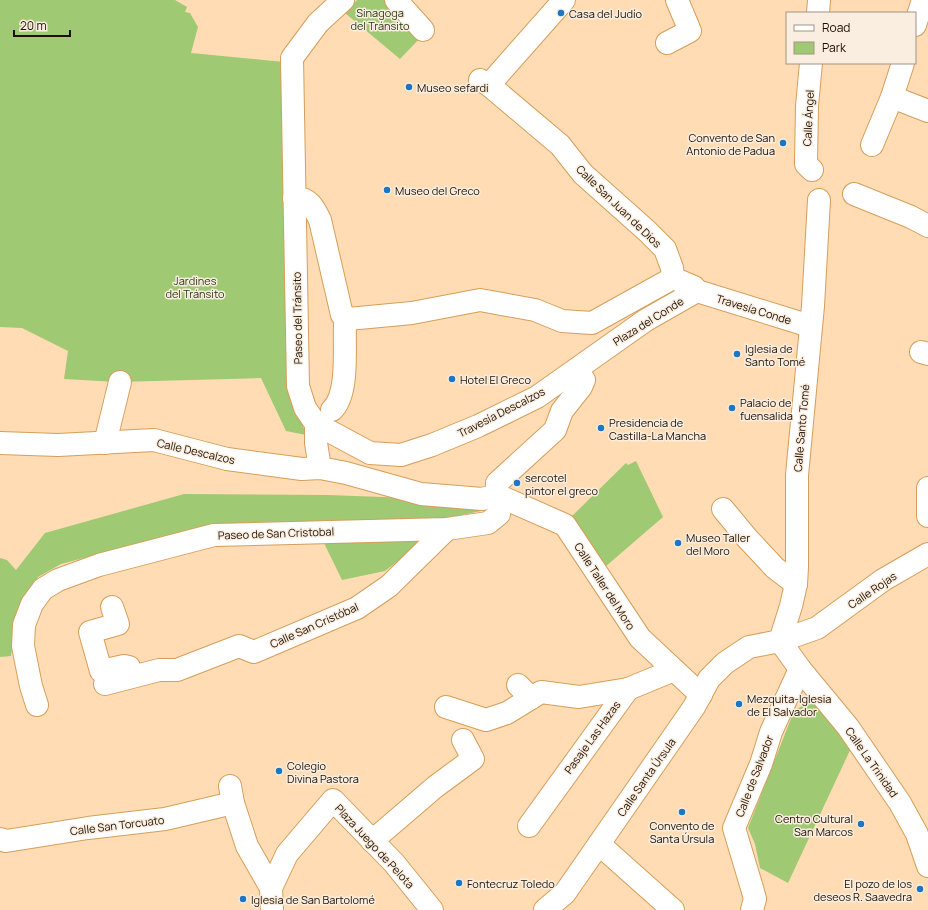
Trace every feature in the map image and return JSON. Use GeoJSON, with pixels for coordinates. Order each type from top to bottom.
{"type":"FeatureCollection","features":[{"type":"Feature","properties":{"kind":"street","name":"Paseo del Tránsito"},"geometry":{"type":"LineString","coordinates":[[324,417],[305,408],[298,386],[292,58],[318,24],[343,0]]}},
{"type":"Feature","properties":{"kind":"street"},"geometry":{"type":"LineString","coordinates":[[396,0],[423,30]]}},
{"type":"Feature","properties":{"kind":"street","name":"Calle San Juan de Dios"},"geometry":{"type":"LineString","coordinates":[[564,0],[484,83],[560,145],[583,174],[665,249],[672,268],[673,278]]}},
{"type":"Feature","properties":{"kind":"street"},"geometry":{"type":"LineString","coordinates":[[667,43],[690,31],[677,0]]}},
{"type":"Feature","properties":{"kind":"street"},"geometry":{"type":"LineString","coordinates":[[818,12],[820,0]]}},
{"type":"Feature","properties":{"kind":"street"},"geometry":{"type":"LineString","coordinates":[[916,22],[923,0]]}},
{"type":"Feature","properties":{"kind":"street","name":"Calle Ángel"},"geometry":{"type":"LineString","coordinates":[[812,64],[807,106],[806,164],[812,170]]}},
{"type":"Feature","properties":{"kind":"street"},"geometry":{"type":"LineString","coordinates":[[872,145],[892,97],[903,64]]}},
{"type":"Feature","properties":{"kind":"street"},"geometry":{"type":"LineString","coordinates":[[892,97],[928,111]]}},
{"type":"Feature","properties":{"kind":"street"},"geometry":{"type":"LineString","coordinates":[[854,194],[911,217],[928,226]]}},
{"type":"Feature","properties":{"kind":"street"},"geometry":{"type":"LineString","coordinates":[[294,198],[301,198],[313,206],[320,220],[342,315],[348,319],[412,313],[480,300],[535,310],[562,321],[592,323],[673,278]]}},
{"type":"Feature","properties":{"kind":"street","name":"Calle Santo Tomé"},"geometry":{"type":"LineString","coordinates":[[780,641],[796,584],[797,475],[814,292],[819,200]]}},
{"type":"Feature","properties":{"kind":"street","name":"Plaza del Conde"},"geometry":{"type":"LineString","coordinates":[[577,369],[646,320],[697,291],[694,287],[673,278]]}},
{"type":"Feature","properties":{"kind":"street","name":"Travesía Conde"},"geometry":{"type":"LineString","coordinates":[[697,291],[810,326]]}},
{"type":"Feature","properties":{"kind":"street"},"geometry":{"type":"LineString","coordinates":[[348,319],[345,325],[344,368],[341,394],[337,406],[324,417],[316,444],[320,468],[346,473],[421,494],[482,499],[497,495],[497,483],[555,430],[562,411],[581,387],[584,380],[577,369]]}},
{"type":"Feature","properties":{"kind":"street","name":"Travesía Descalzos"},"geometry":{"type":"LineString","coordinates":[[324,417],[370,453],[401,455],[432,445],[485,423],[537,396],[577,369]]}},
{"type":"Feature","properties":{"kind":"street"},"geometry":{"type":"LineString","coordinates":[[105,442],[120,382]]}},
{"type":"Feature","properties":{"kind":"street","name":"Calle Descalzos"},"geometry":{"type":"LineString","coordinates":[[0,443],[58,445],[154,440],[227,459],[302,469],[320,468]]}},
{"type":"Feature","properties":{"kind":"street"},"geometry":{"type":"LineString","coordinates":[[928,488],[928,516]]}},
{"type":"Feature","properties":{"kind":"street","name":"Paseo de San Cristobal"},"geometry":{"type":"LineString","coordinates":[[36,705],[23,646],[24,625],[32,604],[43,589],[58,580],[99,564],[214,535],[447,529],[488,523],[499,514],[497,495]]}},
{"type":"Feature","properties":{"kind":"street","name":"Calle Taller del Moro"},"geometry":{"type":"LineString","coordinates":[[497,495],[565,525],[640,638],[701,695]]}},
{"type":"Feature","properties":{"kind":"street"},"geometry":{"type":"LineString","coordinates":[[723,509],[775,568],[796,584]]}},
{"type":"Feature","properties":{"kind":"street","name":"Calle San Cristóbal"},"geometry":{"type":"LineString","coordinates":[[112,607],[118,624],[90,632],[103,677],[124,666],[159,670],[177,670],[239,646],[254,652],[357,608],[389,586],[447,529]]}},
{"type":"Feature","properties":{"kind":"street","name":"Calle Rojas"},"geometry":{"type":"LineString","coordinates":[[749,647],[780,641],[817,628],[883,580],[928,554]]}},
{"type":"Feature","properties":{"kind":"street","name":"Calle La Trinidad"},"geometry":{"type":"LineString","coordinates":[[780,641],[848,727],[900,803],[917,834],[928,866]]}},
{"type":"Feature","properties":{"kind":"street","name":"Calle Santa Úrsula"},"geometry":{"type":"LineString","coordinates":[[545,910],[565,893],[701,695],[709,679],[725,662],[749,647]]}},
{"type":"Feature","properties":{"kind":"street","name":"Calle de Salvador"},"geometry":{"type":"LineString","coordinates":[[752,910],[755,899],[734,828],[761,764],[771,732],[800,668]]}},
{"type":"Feature","properties":{"kind":"street"},"geometry":{"type":"LineString","coordinates":[[446,707],[486,720],[507,713],[525,691],[579,697],[628,689],[674,670]]}},
{"type":"Feature","properties":{"kind":"street","name":"Pasaje Las Hazas"},"geometry":{"type":"LineString","coordinates":[[529,826],[628,689]]}},
{"type":"Feature","properties":{"kind":"street"},"geometry":{"type":"LineString","coordinates":[[370,840],[435,787],[473,759],[463,740]]}},
{"type":"Feature","properties":{"kind":"street","name":"Calle San Torcuato"},"geometry":{"type":"LineString","coordinates":[[0,839],[6,841],[88,828],[165,820],[231,794],[247,846],[271,888]]}},
{"type":"Feature","properties":{"kind":"street","name":"Plaza Juego de Pelota"},"geometry":{"type":"LineString","coordinates":[[271,888],[287,854],[333,800],[370,840],[394,863],[432,910]]}},
{"type":"Feature","properties":{"kind":"street"},"geometry":{"type":"LineString","coordinates":[[599,844],[673,910]]}},
{"type":"Feature","properties":{"kind":"street"},"geometry":{"type":"LineString","coordinates":[[271,888],[272,910]]}},
{"type":"Feature","properties":{"kind":"green space","name":"Jardines del Tránsito"},"geometry":{"type":"Polygon","coordinates":[[[0,0],[175,0],[187,7],[185,12],[190,13],[198,27],[191,53],[284,62],[291,390],[306,435],[286,431],[261,378],[117,382],[64,379],[68,351],[22,328],[0,327],[0,0]]]}},
{"type":"Feature","properties":{"kind":"green space","name":"Sinagoga del Tránsito"},"geometry":{"type":"Polygon","coordinates":[[[357,0],[388,0],[422,36],[400,59],[345,13],[357,0]]]}},
{"type":"Feature","properties":{"kind":"green space"},"geometry":{"type":"Polygon","coordinates":[[[636,461],[663,517],[605,567],[570,518],[626,463],[628,465],[636,461]]]}},
{"type":"Feature","properties":{"kind":"green space"},"geometry":{"type":"Polygon","coordinates":[[[184,494],[328,495],[410,498],[486,510],[442,519],[348,524],[195,528],[61,564],[38,577],[18,609],[11,656],[0,657],[0,558],[7,560],[16,570],[45,533],[184,494]]]}},
{"type":"Feature","properties":{"kind":"green space"},"geometry":{"type":"Polygon","coordinates":[[[416,541],[420,544],[385,571],[342,580],[324,543],[416,541]]]}},
{"type":"Feature","properties":{"kind":"green space"},"geometry":{"type":"Polygon","coordinates":[[[816,697],[852,746],[788,883],[760,868],[755,844],[748,828],[794,711],[816,697]]]}},
{"type":"Feature","properties":{"kind":"place","name":"Casa del Judío"},"geometry":{"type":"Point","coordinates":[561,13]}},
{"type":"Feature","properties":{"kind":"place","name":"Museo sefardi"},"geometry":{"type":"Point","coordinates":[409,87]}},
{"type":"Feature","properties":{"kind":"place","name":"Convento de San Antonio de Padua"},"geometry":{"type":"Point","coordinates":[783,143]}},
{"type":"Feature","properties":{"kind":"place","name":"Museo del Greco"},"geometry":{"type":"Point","coordinates":[387,190]}},
{"type":"Feature","properties":{"kind":"place","name":"Iglesia de Santo Tomé"},"geometry":{"type":"Point","coordinates":[737,354]}},
{"type":"Feature","properties":{"kind":"place","name":"Hotel El Greco"},"geometry":{"type":"Point","coordinates":[452,379]}},
{"type":"Feature","properties":{"kind":"place","name":"Palacio de fuensalida"},"geometry":{"type":"Point","coordinates":[732,408]}},
{"type":"Feature","properties":{"kind":"place","name":"Presidencia de Castilla-La Mancha"},"geometry":{"type":"Point","coordinates":[601,428]}},
{"type":"Feature","properties":{"kind":"place","name":"sercotel pintor el greco"},"geometry":{"type":"Point","coordinates":[517,483]}},
{"type":"Feature","properties":{"kind":"place","name":"Museo Taller del Moro"},"geometry":{"type":"Point","coordinates":[678,543]}},
{"type":"Feature","properties":{"kind":"place","name":"Mezquita-Iglesia de El Salvador"},"geometry":{"type":"Point","coordinates":[739,704]}},
{"type":"Feature","properties":{"kind":"place","name":"Colegio Divina Pastora"},"geometry":{"type":"Point","coordinates":[279,771]}},
{"type":"Feature","properties":{"kind":"place","name":"Convento de Santa Úrsula"},"geometry":{"type":"Point","coordinates":[682,812]}},
{"type":"Feature","properties":{"kind":"place","name":"Centro Cultural San Marcos"},"geometry":{"type":"Point","coordinates":[861,824]}},
{"type":"Feature","properties":{"kind":"place","name":"Fontecruz Toledo"},"geometry":{"type":"Point","coordinates":[459,883]}},
{"type":"Feature","properties":{"kind":"place","name":"El pozo de los deseos R. Saavedra"},"geometry":{"type":"Point","coordinates":[920,889]}},
{"type":"Feature","properties":{"kind":"place","name":"Iglesia de San Bartolomé"},"geometry":{"type":"Point","coordinates":[243,899]}}]}
